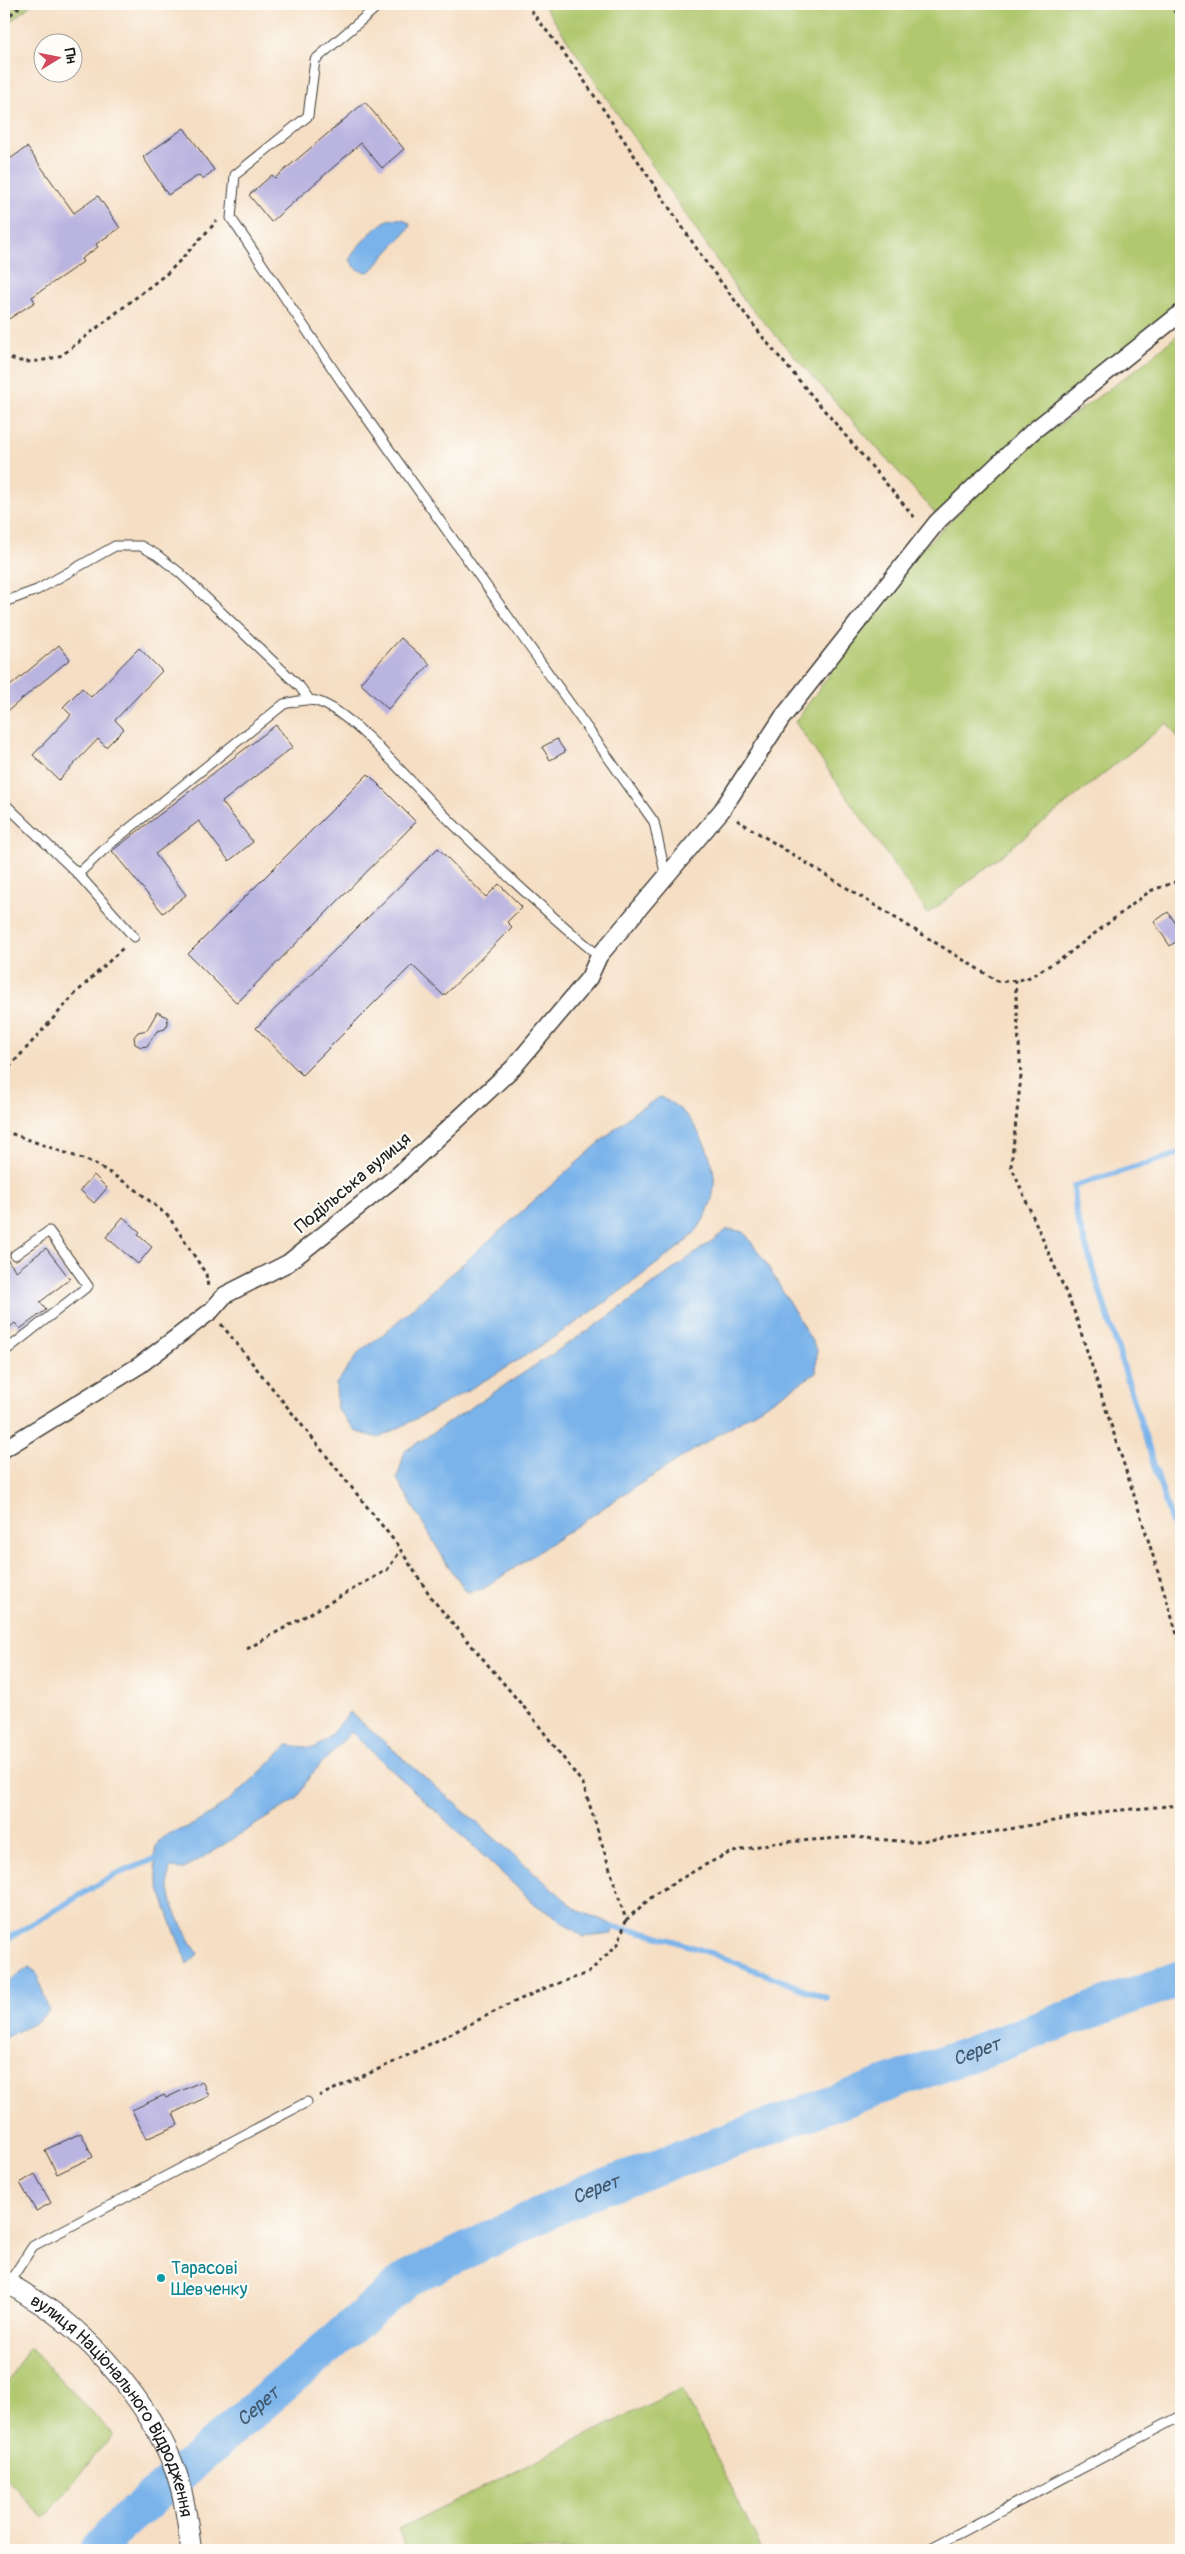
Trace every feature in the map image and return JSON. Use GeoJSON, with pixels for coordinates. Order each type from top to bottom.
{"type":"FeatureCollection","features":[{"type":"Feature","properties":{"kind":"street","name":"Подільська вулиця"},"geometry":{"type":"LineString","coordinates":[[4,1450],[140,1365],[211,1311],[226,1295],[288,1263],[398,1174],[513,1068],[589,978],[599,956],[722,810],[782,718],[927,535],[1032,432],[1181,313]]}},
{"type":"Feature","properties":{"kind":"street","name":"вулиця Національного Відродження"},"geometry":{"type":"LineString","coordinates":[[6,2284],[56,2312],[97,2351],[138,2402],[158,2433],[175,2469],[188,2526],[191,2550]]}},
{"type":"Feature","properties":{"kind":"lane"},"geometry":{"type":"LineString","coordinates":[[380,4],[315,60],[308,116],[236,175],[231,218],[346,390],[654,822],[666,877]]}},
{"type":"Feature","properties":{"kind":"lane"},"geometry":{"type":"LineString","coordinates":[[4,602],[37,590],[116,546],[141,546],[157,554],[180,573],[300,687],[308,698]]}},
{"type":"Feature","properties":{"kind":"lane"},"geometry":{"type":"LineString","coordinates":[[78,874],[110,844],[284,704],[308,698],[325,704],[355,726],[445,816],[564,927],[599,956]]}},
{"type":"Feature","properties":{"kind":"lane"},"geometry":{"type":"LineString","coordinates":[[4,802],[78,874],[134,937]]}},
{"type":"Feature","properties":{"kind":"lane"},"geometry":{"type":"LineString","coordinates":[[4,1352],[88,1286],[49,1231],[15,1254]]}},
{"type":"Feature","properties":{"kind":"lane"},"geometry":{"type":"LineString","coordinates":[[6,2284],[33,2246],[307,2102]]}},
{"type":"Feature","properties":{"kind":"lane"},"geometry":{"type":"LineString","coordinates":[[928,2550],[1181,2416]]}},
{"type":"Feature","properties":{"kind":"path"},"geometry":{"type":"LineString","coordinates":[[4,20],[23,4]]}},
{"type":"Feature","properties":{"kind":"path"},"geometry":{"type":"LineString","coordinates":[[526,4],[577,70],[705,261],[765,340],[909,510],[927,535]]}},
{"type":"Feature","properties":{"kind":"path"},"geometry":{"type":"LineString","coordinates":[[1169,4],[1181,20]]}},
{"type":"Feature","properties":{"kind":"path"},"geometry":{"type":"LineString","coordinates":[[4,354],[8,357],[41,362],[62,355],[170,271],[218,220],[231,218]]}},
{"type":"Feature","properties":{"kind":"path"},"geometry":{"type":"LineString","coordinates":[[722,810],[999,982],[1026,979],[1064,957],[1150,891],[1181,880]]}},
{"type":"Feature","properties":{"kind":"path"},"geometry":{"type":"LineString","coordinates":[[4,1073],[76,993],[134,937]]}},
{"type":"Feature","properties":{"kind":"path"},"geometry":{"type":"LineString","coordinates":[[1015,980],[1021,1076],[1011,1166],[1074,1311],[1181,1647]]}},
{"type":"Feature","properties":{"kind":"path"},"geometry":{"type":"LineString","coordinates":[[4,1131],[94,1163],[134,1188],[169,1217],[206,1274],[211,1311],[400,1550],[433,1600],[533,1718],[584,1784],[626,1920]]}},
{"type":"Feature","properties":{"kind":"path"},"geometry":{"type":"LineString","coordinates":[[247,1649],[387,1570],[400,1550]]}},
{"type":"Feature","properties":{"kind":"path"},"geometry":{"type":"LineString","coordinates":[[307,2102],[394,2062],[512,2003],[550,1986],[588,1973],[618,1944],[626,1920],[655,1894],[729,1853],[772,1843],[854,1837],[910,1842],[987,1833],[1108,1811],[1181,1805]]}},
{"type":"Feature","properties":{"kind":"green space"},"geometry":{"type":"Polygon","coordinates":[[[4,4],[32,4],[4,27],[4,4]]]}},
{"type":"Feature","properties":{"kind":"green space"},"geometry":{"type":"Polygon","coordinates":[[[543,4],[1181,4],[1181,311],[938,516],[743,299],[543,4]]]}},
{"type":"Feature","properties":{"kind":"green space"},"geometry":{"type":"Polygon","coordinates":[[[1181,332],[1181,741],[1167,723],[928,914],[795,722],[916,555],[1015,457],[1138,368],[1181,332]]]}},
{"type":"Feature","properties":{"kind":"green space"},"geometry":{"type":"Polygon","coordinates":[[[29,2347],[113,2434],[44,2518],[4,2476],[4,2388],[29,2347]]]}},
{"type":"Feature","properties":{"kind":"green space"},"geometry":{"type":"Polygon","coordinates":[[[682,2388],[762,2550],[408,2550],[398,2529],[682,2388]]]}},
{"type":"Feature","properties":{"kind":"water"},"geometry":{"type":"Polygon","coordinates":[[[403,219],[409,223],[410,227],[371,271],[364,272],[356,268],[350,259],[366,238],[386,221],[403,219]]]}},
{"type":"Feature","properties":{"kind":"water"},"geometry":{"type":"Polygon","coordinates":[[[660,1097],[687,1116],[710,1156],[714,1187],[710,1207],[695,1233],[676,1250],[586,1316],[484,1381],[379,1438],[357,1432],[337,1409],[336,1384],[361,1350],[381,1336],[633,1113],[660,1097]]]}},
{"type":"Feature","properties":{"kind":"water"},"geometry":{"type":"Polygon","coordinates":[[[728,1229],[744,1232],[766,1263],[817,1350],[816,1373],[621,1496],[483,1589],[467,1592],[445,1561],[397,1479],[405,1451],[607,1318],[728,1229]]]}},
{"type":"Feature","properties":{"kind":"water"},"geometry":{"type":"Polygon","coordinates":[[[350,1712],[577,1910],[612,1924],[612,1934],[584,1937],[535,1904],[351,1732],[309,1777],[297,1799],[184,1869],[170,1868],[168,1879],[172,1902],[181,1924],[198,1954],[187,1964],[171,1922],[156,1872],[155,1858],[158,1842],[172,1832],[194,1824],[220,1807],[288,1745],[314,1748],[326,1740],[350,1712]]]}},
{"type":"Feature","properties":{"kind":"water"},"geometry":{"type":"Polygon","coordinates":[[[29,1967],[36,1972],[49,2011],[35,2023],[4,2038],[4,1985],[29,1967]]]}},
{"type":"Feature","properties":{"kind":"building"},"geometry":{"type":"Polygon","coordinates":[[[365,102],[404,149],[382,168],[361,143],[271,222],[249,195],[272,175],[275,178],[365,102]]]}},
{"type":"Feature","properties":{"kind":"building"},"geometry":{"type":"Polygon","coordinates":[[[184,128],[214,170],[203,179],[199,175],[168,195],[143,157],[184,128]]]}},
{"type":"Feature","properties":{"kind":"building"},"geometry":{"type":"Polygon","coordinates":[[[27,147],[74,213],[98,196],[120,228],[96,244],[98,247],[81,259],[83,262],[32,297],[35,302],[4,322],[4,163],[27,147]]]}},
{"type":"Feature","properties":{"kind":"building"},"geometry":{"type":"Polygon","coordinates":[[[401,638],[430,664],[388,709],[360,683],[401,638]]]}},
{"type":"Feature","properties":{"kind":"building"},"geometry":{"type":"Polygon","coordinates":[[[59,645],[70,659],[4,714],[4,691],[59,645]]]}},
{"type":"Feature","properties":{"kind":"building"},"geometry":{"type":"Polygon","coordinates":[[[139,648],[162,671],[115,720],[124,729],[106,747],[98,739],[59,780],[33,755],[71,715],[63,707],[82,688],[91,697],[139,648]]]}},
{"type":"Feature","properties":{"kind":"building"},"geometry":{"type":"Polygon","coordinates":[[[276,725],[293,747],[222,802],[253,842],[229,861],[199,821],[155,854],[186,895],[163,913],[112,851],[276,725]]]}},
{"type":"Feature","properties":{"kind":"building"},"geometry":{"type":"Polygon","coordinates":[[[557,739],[565,752],[550,760],[542,747],[557,739]]]}},
{"type":"Feature","properties":{"kind":"building"},"geometry":{"type":"Polygon","coordinates":[[[368,774],[416,822],[237,1003],[188,954],[368,774]]]}},
{"type":"Feature","properties":{"kind":"building"},"geometry":{"type":"Polygon","coordinates":[[[438,848],[486,897],[499,884],[522,907],[507,922],[512,927],[444,996],[412,965],[302,1075],[256,1028],[438,848]]]}},
{"type":"Feature","properties":{"kind":"building"},"geometry":{"type":"Polygon","coordinates":[[[1168,912],[1181,931],[1181,938],[1170,946],[1154,922],[1168,912]]]}},
{"type":"Feature","properties":{"kind":"building"},"geometry":{"type":"Polygon","coordinates":[[[157,1012],[167,1017],[168,1024],[165,1029],[157,1031],[147,1046],[141,1047],[135,1044],[134,1037],[138,1032],[147,1030],[157,1012]]]}},
{"type":"Feature","properties":{"kind":"building"},"geometry":{"type":"Polygon","coordinates":[[[94,1175],[107,1188],[94,1203],[80,1190],[94,1175]]]}},
{"type":"Feature","properties":{"kind":"building"},"geometry":{"type":"Polygon","coordinates":[[[123,1217],[140,1232],[138,1235],[152,1247],[138,1264],[106,1237],[123,1217]]]}},
{"type":"Feature","properties":{"kind":"building"},"geometry":{"type":"Polygon","coordinates":[[[46,1248],[70,1279],[40,1302],[46,1310],[20,1329],[15,1323],[4,1332],[4,1255],[16,1271],[46,1248]]]}},
{"type":"Feature","properties":{"kind":"building"},"geometry":{"type":"Polygon","coordinates":[[[202,2081],[209,2096],[173,2113],[178,2125],[146,2139],[132,2110],[164,2095],[166,2098],[202,2081]]]}},
{"type":"Feature","properties":{"kind":"building"},"geometry":{"type":"Polygon","coordinates":[[[81,2133],[93,2157],[57,2174],[45,2150],[81,2133]]]}},
{"type":"Feature","properties":{"kind":"building"},"geometry":{"type":"Polygon","coordinates":[[[35,2174],[51,2203],[36,2211],[20,2183],[35,2174]]]}},
{"type":"Feature","properties":{"kind":"waterway"},"geometry":{"type":"LineString","coordinates":[[1181,1153],[1074,1186],[1076,1214],[1181,1552]]}},
{"type":"Feature","properties":{"kind":"waterway"},"geometry":{"type":"LineString","coordinates":[[4,1941],[112,1876],[162,1856]]}},
{"type":"Feature","properties":{"kind":"waterway"},"geometry":{"type":"LineString","coordinates":[[605,1926],[649,1933],[711,1953],[826,1998]]}},
{"type":"Feature","properties":{"kind":"waterway","name":"Серет"},"geometry":{"type":"LineString","coordinates":[[97,2550],[120,2525],[407,2279],[588,2192],[1181,1978]]}},
{"type":"Feature","properties":{"kind":"place","name":"Тарасові Шевченку"},"geometry":{"type":"Point","coordinates":[161,2278]}}]}
